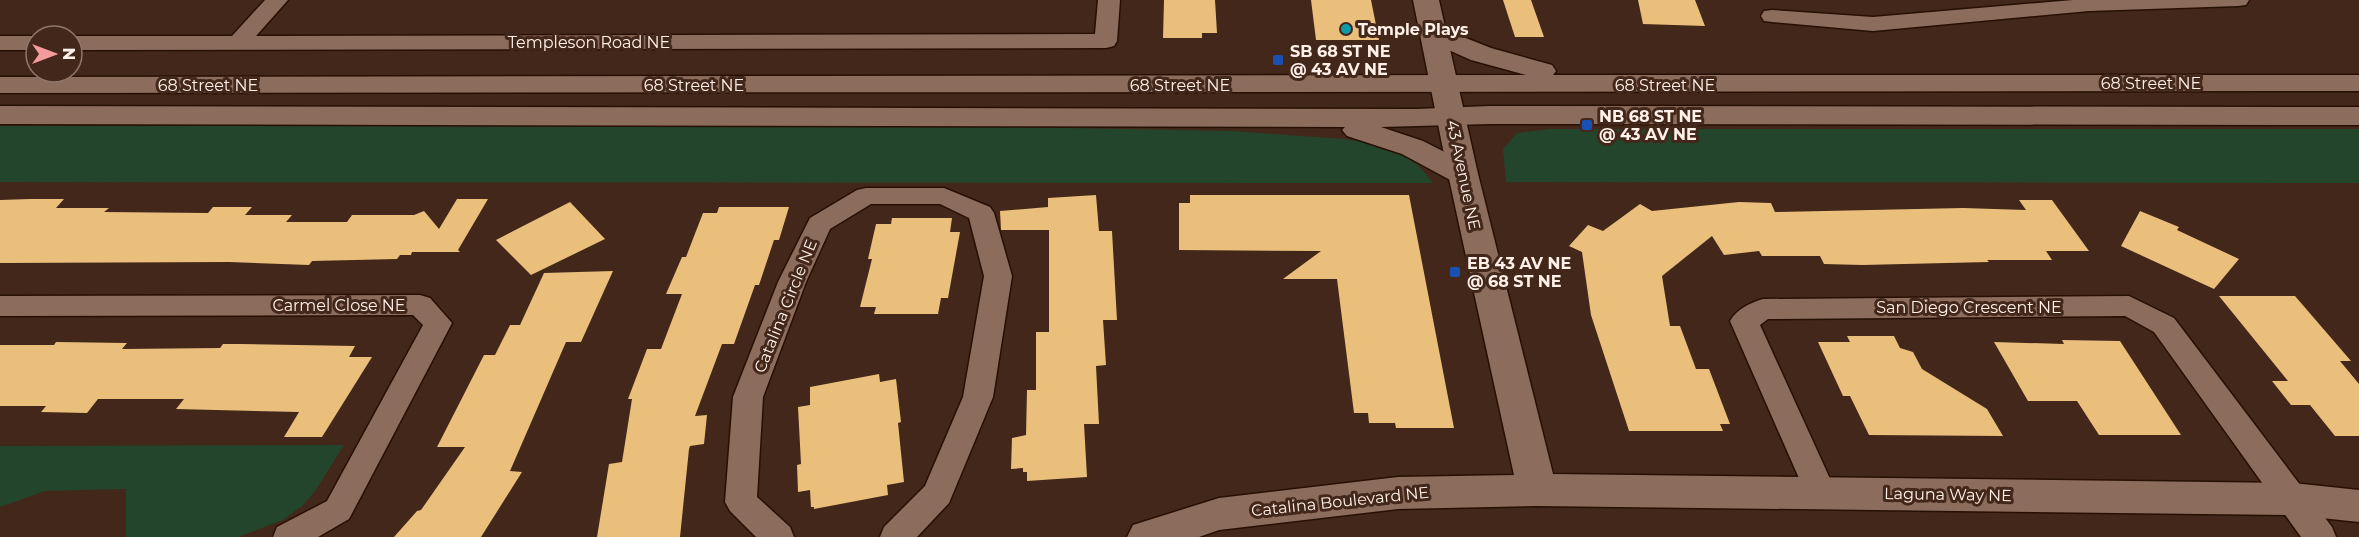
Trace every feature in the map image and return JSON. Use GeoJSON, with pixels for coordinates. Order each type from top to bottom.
{"type":"FeatureCollection","features":[{"type":"Feature","properties":{"kind":"main road","name":"43 Avenue NE"},"geometry":{"type":"LineString","coordinates":[[1426,0],[1463,174],[1537,490]]}},
{"type":"Feature","properties":{"kind":"main road"},"geometry":{"type":"LineString","coordinates":[[1433,33],[1462,47],[1507,63],[1602,85]]}},
{"type":"Feature","properties":{"kind":"main road","name":"68 Street NE"},"geometry":{"type":"LineString","coordinates":[[0,85],[2359,83]]}},
{"type":"Feature","properties":{"kind":"main road","name":"68 Street NE"},"geometry":{"type":"LineString","coordinates":[[0,115],[2359,116]]}},
{"type":"Feature","properties":{"kind":"main road"},"geometry":{"type":"LineString","coordinates":[[1266,117],[1389,137],[1422,150],[1463,174]]}},
{"type":"Feature","properties":{"kind":"main road","name":"Laguna Way NE"},"geometry":{"type":"LineString","coordinates":[[1537,490],[2293,499],[2359,506]]}},
{"type":"Feature","properties":{"kind":"main road","name":"Catalina Boulevard NE"},"geometry":{"type":"LineString","coordinates":[[1147,537],[1219,514],[1308,502],[1398,493],[1537,490]]}},
{"type":"Feature","properties":{"kind":"street"},"geometry":{"type":"LineString","coordinates":[[238,43],[277,0]]}},
{"type":"Feature","properties":{"kind":"street","name":"Templeson Road NE"},"geometry":{"type":"LineString","coordinates":[[84,43],[1106,41],[1109,0]]}},
{"type":"Feature","properties":{"kind":"street"},"geometry":{"type":"LineString","coordinates":[[1772,16],[1873,24],[2086,2],[2238,0]]}},
{"type":"Feature","properties":{"kind":"street"},"geometry":{"type":"LineString","coordinates":[[0,43],[24,43]]}},
{"type":"Feature","properties":{"kind":"street","name":"Catalina Circle NE"},"geometry":{"type":"LineString","coordinates":[[778,537],[741,502],[748,398],[792,282],[819,224],[866,196],[944,196],[981,213],[998,276],[978,397],[938,494],[897,537]]}},
{"type":"Feature","properties":{"kind":"street","name":"Carmel Close NE"},"geometry":{"type":"LineString","coordinates":[[0,306],[420,305],[438,323],[338,510],[289,537]]}},
{"type":"Feature","properties":{"kind":"street","name":"San Diego Crescent NE"},"geometry":{"type":"LineString","coordinates":[[1820,492],[1744,321],[1763,309],[2129,306],[2164,325],[2293,499]]}},
{"type":"Feature","properties":{"kind":"street"},"geometry":{"type":"LineString","coordinates":[[2293,499],[2320,537]]}},
{"type":"Feature","properties":{"kind":"green space"},"geometry":{"type":"Polygon","coordinates":[[[0,126],[966,126],[1232,131],[1345,139],[1389,147],[1418,165],[1433,183],[0,182],[0,126]]]}},
{"type":"Feature","properties":{"kind":"green space"},"geometry":{"type":"Polygon","coordinates":[[[1550,129],[2359,129],[2359,183],[1506,182],[1503,149],[1517,133],[1550,129]]]}},
{"type":"Feature","properties":{"kind":"green space"},"geometry":{"type":"Polygon","coordinates":[[[344,445],[316,490],[302,506],[283,520],[238,537],[126,537],[126,489],[45,491],[0,507],[0,446],[344,445]]]}},
{"type":"Feature","properties":{"kind":"building"},"geometry":{"type":"Polygon","coordinates":[[[1164,0],[1215,0],[1217,33],[1202,33],[1202,38],[1163,38],[1164,0]]]}},
{"type":"Feature","properties":{"kind":"building","name":"Temple Plays"},"geometry":{"type":"Polygon","coordinates":[[[1311,0],[1371,0],[1379,40],[1316,40],[1311,0]]]}},
{"type":"Feature","properties":{"kind":"building"},"geometry":{"type":"Polygon","coordinates":[[[1503,0],[1531,0],[1544,37],[1515,37],[1503,0]]]}},
{"type":"Feature","properties":{"kind":"building"},"geometry":{"type":"Polygon","coordinates":[[[1638,0],[1695,0],[1705,26],[1643,24],[1638,0]]]}},
{"type":"Feature","properties":{"kind":"building"},"geometry":{"type":"Polygon","coordinates":[[[1096,195],[1099,231],[1112,231],[1117,320],[1103,320],[1106,365],[1096,366],[1099,424],[1084,424],[1087,477],[1027,481],[1027,472],[1023,472],[1023,468],[1011,469],[1012,438],[1026,435],[1027,390],[1036,390],[1036,332],[1049,332],[1049,230],[1001,230],[1000,211],[1048,207],[1048,198],[1096,195]]]}},
{"type":"Feature","properties":{"kind":"building"},"geometry":{"type":"Polygon","coordinates":[[[1190,195],[1409,195],[1454,428],[1396,428],[1395,423],[1369,423],[1368,413],[1354,413],[1337,279],[1283,279],[1321,251],[1179,250],[1179,203],[1190,203],[1190,195]]]}},
{"type":"Feature","properties":{"kind":"building"},"geometry":{"type":"Polygon","coordinates":[[[64,199],[56,208],[109,208],[104,212],[208,213],[213,207],[252,207],[245,215],[292,215],[286,222],[347,222],[352,215],[414,215],[424,211],[439,229],[457,199],[488,199],[458,250],[460,252],[412,252],[411,255],[400,255],[397,259],[312,261],[309,265],[229,262],[0,263],[0,200],[64,199]]]}},
{"type":"Feature","properties":{"kind":"building"},"geometry":{"type":"Polygon","coordinates":[[[2019,200],[2052,200],[2089,251],[2046,251],[2052,260],[1824,264],[1820,256],[1762,256],[1759,251],[1724,255],[1712,236],[1662,276],[1670,326],[1680,326],[1696,369],[1709,369],[1730,424],[1720,424],[1723,431],[1629,431],[1591,315],[1582,252],[1569,246],[1588,225],[1603,231],[1640,204],[1652,211],[1739,202],[1771,203],[1775,212],[1963,208],[2026,210],[2019,200]]]}},
{"type":"Feature","properties":{"kind":"building"},"geometry":{"type":"Polygon","coordinates":[[[570,202],[605,239],[531,275],[496,240],[570,202]]]}},
{"type":"Feature","properties":{"kind":"building"},"geometry":{"type":"Polygon","coordinates":[[[719,207],[789,207],[779,240],[774,240],[759,285],[755,285],[734,344],[722,344],[695,416],[707,415],[704,444],[690,446],[689,449],[680,537],[597,537],[609,464],[622,462],[632,399],[628,399],[647,349],[661,349],[682,294],[666,294],[682,257],[686,257],[703,213],[717,213],[719,207]]]}},
{"type":"Feature","properties":{"kind":"building"},"geometry":{"type":"Polygon","coordinates":[[[2140,211],[2179,227],[2177,230],[2239,259],[2214,289],[2121,246],[2140,211]]]}},
{"type":"Feature","properties":{"kind":"building"},"geometry":{"type":"Polygon","coordinates":[[[892,218],[952,218],[950,232],[960,232],[948,298],[941,298],[938,314],[874,314],[876,307],[860,307],[872,259],[868,259],[876,224],[891,224],[892,218]]]}},
{"type":"Feature","properties":{"kind":"building"},"geometry":{"type":"Polygon","coordinates":[[[613,271],[581,342],[566,342],[510,471],[522,472],[481,537],[394,537],[417,511],[421,510],[465,447],[437,447],[484,355],[495,355],[510,325],[520,325],[544,273],[613,271]]]}},
{"type":"Feature","properties":{"kind":"building"},"geometry":{"type":"Polygon","coordinates":[[[2219,296],[2295,296],[2351,361],[2340,361],[2359,384],[2359,436],[2335,436],[2310,405],[2291,405],[2272,381],[2288,381],[2219,296]]]}},
{"type":"Feature","properties":{"kind":"building"},"geometry":{"type":"Polygon","coordinates":[[[1847,336],[1894,336],[1900,348],[1913,352],[1922,369],[1987,409],[2003,436],[1869,435],[1850,396],[1843,396],[1818,342],[1850,342],[1847,336]]]}},
{"type":"Feature","properties":{"kind":"building"},"geometry":{"type":"Polygon","coordinates":[[[2062,340],[2120,341],[2181,435],[2099,435],[2077,401],[2028,401],[1994,342],[2064,344],[2062,340]]]}},
{"type":"Feature","properties":{"kind":"building"},"geometry":{"type":"Polygon","coordinates":[[[56,342],[127,343],[122,349],[220,348],[223,344],[355,346],[349,357],[372,357],[322,437],[284,437],[299,412],[176,409],[184,399],[98,399],[87,413],[41,412],[46,406],[0,406],[0,345],[54,345],[56,342]]]}},
{"type":"Feature","properties":{"kind":"building"},"geometry":{"type":"Polygon","coordinates":[[[879,374],[880,382],[896,379],[904,482],[887,485],[888,495],[814,509],[811,507],[810,490],[798,492],[797,465],[801,464],[798,407],[810,405],[810,387],[879,374]]]}},
{"type":"Feature","properties":{"kind":"place","name":"Temple Plays"},"geometry":{"type":"Point","coordinates":[1346,29]}},
{"type":"Feature","properties":{"kind":"place","name":"SB 68 ST NE @ 43 AV NE"},"geometry":{"type":"Point","coordinates":[1278,60]}},
{"type":"Feature","properties":{"kind":"place","name":"NB 68 ST NE @ 43 AV NE"},"geometry":{"type":"Point","coordinates":[1587,125]}},
{"type":"Feature","properties":{"kind":"place","name":"EB 43 AV NE @ 68 ST NE"},"geometry":{"type":"Point","coordinates":[1455,272]}}]}
